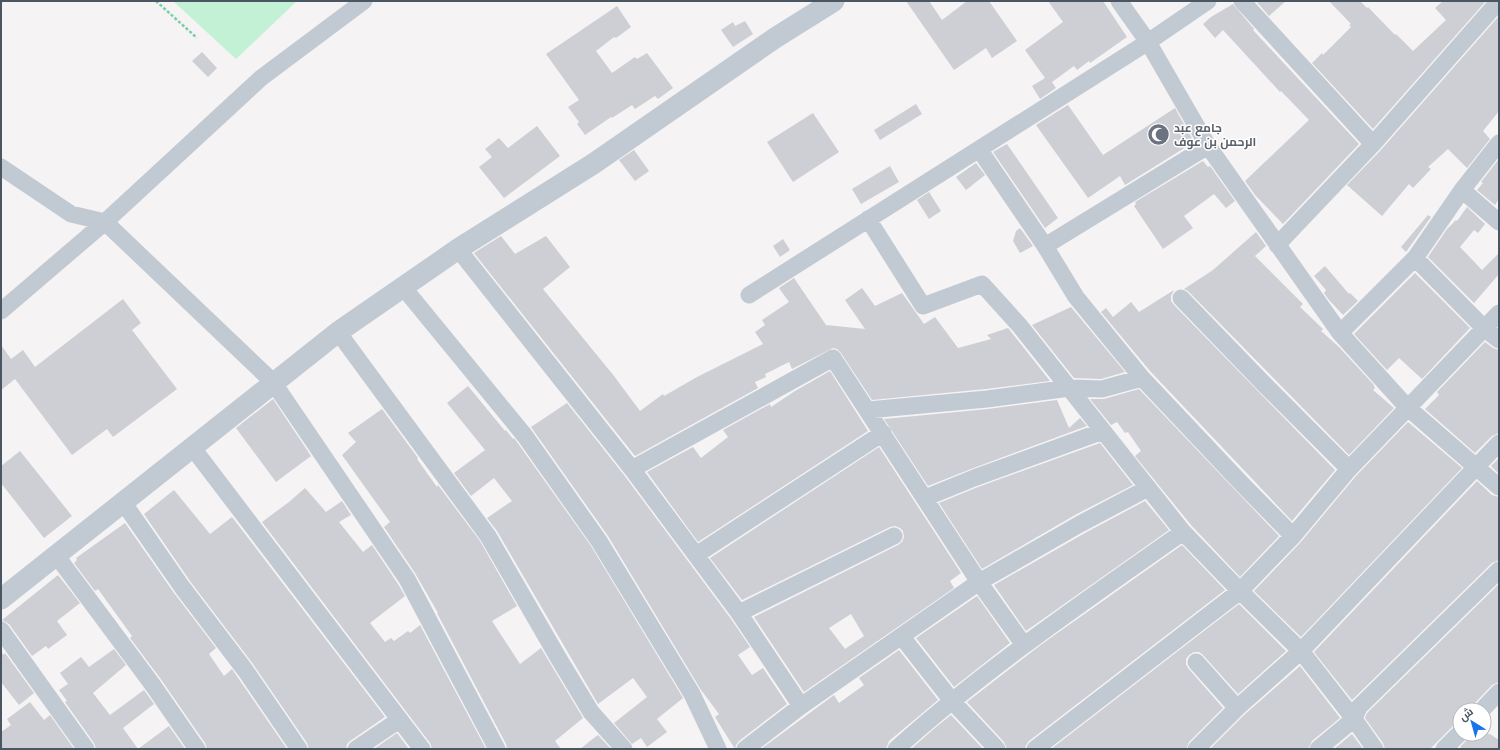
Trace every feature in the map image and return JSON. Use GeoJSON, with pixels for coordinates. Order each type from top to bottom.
{"type":"FeatureCollection","features":[{"type":"Feature","properties":{"kind":"street"},"geometry":{"type":"LineString","coordinates":[[1,311],[105,222],[260,78],[364,1]]}},
{"type":"Feature","properties":{"kind":"street"},"geometry":{"type":"LineString","coordinates":[[1,599],[338,332],[458,249],[593,164],[775,38],[834,1]]}},
{"type":"Feature","properties":{"kind":"street"},"geometry":{"type":"LineString","coordinates":[[1119,1],[1148,42],[1208,146],[1340,333],[1407,408],[1499,487]]}},
{"type":"Feature","properties":{"kind":"street"},"geometry":{"type":"LineString","coordinates":[[749,295],[1148,42],[1208,1]]}},
{"type":"Feature","properties":{"kind":"street"},"geometry":{"type":"LineString","coordinates":[[1242,1],[1373,144]]}},
{"type":"Feature","properties":{"kind":"street"},"geometry":{"type":"LineString","coordinates":[[1278,245],[1373,144],[1499,1]]}},
{"type":"Feature","properties":{"kind":"street"},"geometry":{"type":"LineString","coordinates":[[1340,333],[1415,258],[1462,190],[1499,143]]}},
{"type":"Feature","properties":{"kind":"street"},"geometry":{"type":"LineString","coordinates":[[1045,246],[1208,146]]}},
{"type":"Feature","properties":{"kind":"street"},"geometry":{"type":"LineString","coordinates":[[978,149],[1045,246],[1076,297],[1142,378],[1293,536]]}},
{"type":"Feature","properties":{"kind":"street"},"geometry":{"type":"LineString","coordinates":[[1,167],[71,214],[105,222],[273,382],[407,579],[497,749]]}},
{"type":"Feature","properties":{"kind":"street"},"geometry":{"type":"LineString","coordinates":[[1462,190],[1499,222]]}},
{"type":"Feature","properties":{"kind":"street"},"geometry":{"type":"LineString","coordinates":[[868,219],[923,306],[982,284],[1020,326],[1183,532],[1301,651],[1354,719],[1374,749]]}},
{"type":"Feature","properties":{"kind":"street"},"geometry":{"type":"LineString","coordinates":[[458,249],[632,469],[739,613],[801,706]]}},
{"type":"Feature","properties":{"kind":"street"},"geometry":{"type":"LineString","coordinates":[[1415,258],[1485,329],[1499,340]]}},
{"type":"Feature","properties":{"kind":"street"},"geometry":{"type":"LineString","coordinates":[[403,288],[525,436],[599,541],[692,694],[718,749]]}},
{"type":"Feature","properties":{"kind":"street"},"geometry":{"type":"LineString","coordinates":[[1181,298],[1349,469]]}},
{"type":"Feature","properties":{"kind":"street"},"geometry":{"type":"LineString","coordinates":[[1035,749],[1240,591],[1293,536],[1349,469],[1499,313]]}},
{"type":"Feature","properties":{"kind":"street"},"geometry":{"type":"LineString","coordinates":[[338,332],[488,536],[559,659],[592,712],[624,749]]}},
{"type":"Feature","properties":{"kind":"street"},"geometry":{"type":"LineString","coordinates":[[632,469],[833,358],[979,582],[1024,645]]}},
{"type":"Feature","properties":{"kind":"street"},"geometry":{"type":"LineString","coordinates":[[868,410],[987,399],[1070,388],[1102,389],[1142,378]]}},
{"type":"Feature","properties":{"kind":"street"},"geometry":{"type":"LineString","coordinates":[[925,498],[974,478],[1103,431]]}},
{"type":"Feature","properties":{"kind":"street"},"geometry":{"type":"LineString","coordinates":[[696,555],[883,433]]}},
{"type":"Feature","properties":{"kind":"street"},"geometry":{"type":"LineString","coordinates":[[1196,749],[1237,708],[1301,651],[1499,443]]}},
{"type":"Feature","properties":{"kind":"street"},"geometry":{"type":"LineString","coordinates":[[192,447],[422,749]]}},
{"type":"Feature","properties":{"kind":"street"},"geometry":{"type":"LineString","coordinates":[[746,749],[801,706],[979,582],[1080,524],[1148,488]]}},
{"type":"Feature","properties":{"kind":"street"},"geometry":{"type":"LineString","coordinates":[[123,502],[182,587],[245,670],[299,749]]}},
{"type":"Feature","properties":{"kind":"street"},"geometry":{"type":"LineString","coordinates":[[896,749],[952,701],[1024,645],[1183,532]]}},
{"type":"Feature","properties":{"kind":"street"},"geometry":{"type":"LineString","coordinates":[[739,613],[894,536]]}},
{"type":"Feature","properties":{"kind":"street"},"geometry":{"type":"LineString","coordinates":[[56,555],[152,684],[197,749]]}},
{"type":"Feature","properties":{"kind":"street"},"geometry":{"type":"LineString","coordinates":[[1318,749],[1354,719],[1359,707],[1499,570]]}},
{"type":"Feature","properties":{"kind":"street"},"geometry":{"type":"LineString","coordinates":[[1,630],[86,749]]}},
{"type":"Feature","properties":{"kind":"street"},"geometry":{"type":"LineString","coordinates":[[902,637],[952,701],[997,749]]}},
{"type":"Feature","properties":{"kind":"street"},"geometry":{"type":"LineString","coordinates":[[1196,662],[1237,708]]}},
{"type":"Feature","properties":{"kind":"street"},"geometry":{"type":"LineString","coordinates":[[1490,702],[1499,692]]}},
{"type":"Feature","properties":{"kind":"street"},"geometry":{"type":"LineString","coordinates":[[356,749],[399,720]]}},
{"type":"Feature","properties":{"kind":"street"},"geometry":{"type":"LineString","coordinates":[[1444,749],[1452,741]]}},
{"type":"Feature","properties":{"kind":"path"},"geometry":{"type":"LineString","coordinates":[[156,1],[197,38]]}},
{"type":"Feature","properties":{"kind":"green space"},"geometry":{"type":"Polygon","coordinates":[[[173,1],[297,1],[236,59],[173,1]]]}},
{"type":"Feature","properties":{"kind":"building"},"geometry":{"type":"Polygon","coordinates":[[[906,1],[929,1],[942,20],[967,1],[989,1],[1017,41],[992,58],[986,48],[954,70],[906,1]]]}},
{"type":"Feature","properties":{"kind":"building"},"geometry":{"type":"Polygon","coordinates":[[[1048,1],[1103,1],[1127,37],[1090,63],[1089,61],[1077,70],[1074,66],[1052,82],[1056,88],[1040,99],[1032,86],[1045,78],[1025,50],[1063,22],[1048,1]]]}},
{"type":"Feature","properties":{"kind":"building"},"geometry":{"type":"Polygon","coordinates":[[[1256,1],[1286,1],[1269,16],[1256,1]]]}},
{"type":"Feature","properties":{"kind":"building"},"geometry":{"type":"Polygon","coordinates":[[[1329,1],[1360,1],[1413,51],[1446,20],[1435,8],[1443,1],[1486,1],[1373,129],[1312,63],[1322,53],[1323,55],[1351,27],[1349,25],[1351,24],[1329,1]]]}},
{"type":"Feature","properties":{"kind":"building"},"geometry":{"type":"Polygon","coordinates":[[[1233,4],[1254,29],[1253,30],[1359,144],[1283,224],[1255,195],[1245,181],[1309,120],[1281,91],[1280,92],[1223,30],[1215,38],[1203,24],[1211,17],[1233,4]]]}},
{"type":"Feature","properties":{"kind":"building"},"geometry":{"type":"Polygon","coordinates":[[[617,6],[631,27],[616,38],[614,37],[596,51],[612,73],[635,57],[637,59],[647,53],[673,88],[658,99],[655,96],[635,109],[632,105],[585,135],[577,124],[579,122],[568,107],[579,100],[546,54],[617,6]]]}},
{"type":"Feature","properties":{"kind":"building"},"geometry":{"type":"Polygon","coordinates":[[[1499,16],[1499,111],[1483,131],[1490,139],[1467,168],[1448,149],[1428,167],[1431,169],[1413,188],[1409,184],[1382,216],[1347,185],[1380,151],[1499,16]]]}},
{"type":"Feature","properties":{"kind":"building"},"geometry":{"type":"Polygon","coordinates":[[[745,21],[753,34],[733,47],[721,30],[733,22],[735,26],[745,21]]]}},
{"type":"Feature","properties":{"kind":"building"},"geometry":{"type":"Polygon","coordinates":[[[202,52],[217,68],[208,77],[192,61],[202,52]]]}},
{"type":"Feature","properties":{"kind":"building"},"geometry":{"type":"Polygon","coordinates":[[[916,104],[922,114],[880,140],[874,130],[916,104]]]}},
{"type":"Feature","properties":{"kind":"building"},"geometry":{"type":"Polygon","coordinates":[[[1068,105],[1103,155],[1175,108],[1194,142],[1125,185],[1120,176],[1088,198],[1036,125],[1068,105]]]}},
{"type":"Feature","properties":{"kind":"building"},"geometry":{"type":"Polygon","coordinates":[[[813,113],[839,152],[793,182],[767,142],[813,113]]]}},
{"type":"Feature","properties":{"kind":"building"},"geometry":{"type":"Polygon","coordinates":[[[537,126],[560,156],[504,198],[479,167],[492,157],[485,149],[499,138],[508,148],[537,126]]]}},
{"type":"Feature","properties":{"kind":"building"},"geometry":{"type":"Polygon","coordinates":[[[1007,144],[1058,218],[1045,228],[993,152],[1007,144]]]}},
{"type":"Feature","properties":{"kind":"building"},"geometry":{"type":"Polygon","coordinates":[[[634,150],[649,171],[635,181],[619,160],[634,150]]]}},
{"type":"Feature","properties":{"kind":"building"},"geometry":{"type":"Polygon","coordinates":[[[1499,159],[1499,199],[1495,205],[1477,190],[1483,183],[1481,182],[1499,159]]]}},
{"type":"Feature","properties":{"kind":"building"},"geometry":{"type":"Polygon","coordinates":[[[1203,161],[1208,167],[1210,166],[1235,201],[1226,208],[1214,194],[1184,216],[1193,228],[1163,249],[1134,206],[1136,204],[1135,202],[1203,161]]]}},
{"type":"Feature","properties":{"kind":"building"},"geometry":{"type":"Polygon","coordinates":[[[976,163],[985,175],[966,190],[956,177],[976,163]]]}},
{"type":"Feature","properties":{"kind":"building"},"geometry":{"type":"Polygon","coordinates":[[[890,166],[899,182],[861,204],[852,189],[890,166]]]}},
{"type":"Feature","properties":{"kind":"building"},"geometry":{"type":"Polygon","coordinates":[[[929,192],[941,211],[929,219],[917,200],[929,192]]]}},
{"type":"Feature","properties":{"kind":"building"},"geometry":{"type":"Polygon","coordinates":[[[1467,207],[1485,224],[1478,233],[1474,230],[1460,247],[1482,270],[1499,253],[1499,274],[1474,303],[1428,257],[1447,229],[1456,220],[1457,221],[1467,207]]]}},
{"type":"Feature","properties":{"kind":"building"},"geometry":{"type":"Polygon","coordinates":[[[1428,215],[1431,217],[1406,252],[1401,247],[1428,215]]]}},
{"type":"Feature","properties":{"kind":"building"},"geometry":{"type":"Polygon","coordinates":[[[1020,228],[1033,246],[1020,253],[1013,241],[1016,231],[1020,228]]]}},
{"type":"Feature","properties":{"kind":"building"},"geometry":{"type":"Polygon","coordinates":[[[1256,232],[1266,246],[1255,256],[1303,304],[1300,307],[1323,329],[1321,331],[1339,347],[1373,384],[1375,388],[1373,390],[1394,408],[1349,455],[1188,291],[1184,289],[1213,270],[1256,232]]]}},
{"type":"Feature","properties":{"kind":"building"},"geometry":{"type":"Polygon","coordinates":[[[501,236],[515,254],[546,236],[570,267],[543,289],[614,376],[640,411],[663,394],[664,396],[697,377],[763,344],[755,332],[765,325],[762,320],[789,302],[779,288],[794,278],[826,325],[865,329],[845,300],[862,288],[875,306],[902,293],[924,324],[935,317],[958,348],[991,339],[987,335],[1008,328],[1050,381],[872,400],[841,353],[837,349],[833,348],[792,369],[789,362],[765,374],[766,377],[755,382],[758,388],[635,456],[474,253],[501,236]]]}},
{"type":"Feature","properties":{"kind":"building"},"geometry":{"type":"Polygon","coordinates":[[[783,239],[790,250],[780,257],[773,246],[783,239]]]}},
{"type":"Feature","properties":{"kind":"building"},"geometry":{"type":"Polygon","coordinates":[[[1325,266],[1349,294],[1350,293],[1358,301],[1343,315],[1329,300],[1324,293],[1326,290],[1314,276],[1325,266]]]}},
{"type":"Feature","properties":{"kind":"building"},"geometry":{"type":"Polygon","coordinates":[[[1415,273],[1470,328],[1422,379],[1399,358],[1387,370],[1354,334],[1415,273]]]}},
{"type":"Feature","properties":{"kind":"building"},"geometry":{"type":"Polygon","coordinates":[[[1174,290],[1171,296],[1171,301],[1174,305],[1335,470],[1292,521],[1150,371],[1101,312],[1106,308],[1113,317],[1131,302],[1139,312],[1174,290]]]}},
{"type":"Feature","properties":{"kind":"building"},"geometry":{"type":"Polygon","coordinates":[[[123,299],[141,323],[132,330],[177,389],[113,437],[107,429],[72,455],[15,379],[1,390],[1,345],[11,359],[23,350],[35,367],[123,299]]]}},
{"type":"Feature","properties":{"kind":"building"},"geometry":{"type":"Polygon","coordinates":[[[1071,307],[1125,372],[1101,379],[1074,378],[1032,325],[1071,307]]]}},
{"type":"Feature","properties":{"kind":"building"},"geometry":{"type":"Polygon","coordinates":[[[1485,342],[1493,348],[1499,350],[1499,433],[1492,436],[1475,453],[1425,409],[1439,395],[1437,392],[1485,342]]]}},
{"type":"Feature","properties":{"kind":"building"},"geometry":{"type":"Polygon","coordinates":[[[830,371],[868,431],[698,542],[647,472],[693,447],[701,458],[728,437],[723,430],[770,404],[771,407],[830,371]]]}},
{"type":"Feature","properties":{"kind":"building"},"geometry":{"type":"Polygon","coordinates":[[[468,386],[505,431],[506,430],[513,439],[514,438],[591,546],[683,698],[657,719],[667,732],[647,747],[641,738],[632,744],[614,723],[647,697],[633,678],[598,704],[497,531],[487,518],[512,501],[494,478],[471,496],[454,473],[485,450],[447,403],[468,386]]]}},
{"type":"Feature","properties":{"kind":"building"},"geometry":{"type":"Polygon","coordinates":[[[1139,389],[1279,536],[1240,577],[1191,525],[1135,456],[1141,451],[1128,432],[1125,433],[1117,422],[1111,425],[1090,399],[1104,399],[1139,389]]]}},
{"type":"Feature","properties":{"kind":"building"},"geometry":{"type":"Polygon","coordinates":[[[273,399],[311,456],[276,482],[236,428],[273,399]]]}},
{"type":"Feature","properties":{"kind":"building"},"geometry":{"type":"Polygon","coordinates":[[[1057,400],[1069,428],[1080,418],[1087,426],[928,486],[884,419],[988,409],[1057,400]]]}},
{"type":"Feature","properties":{"kind":"building"},"geometry":{"type":"Polygon","coordinates":[[[567,403],[624,475],[731,619],[750,647],[738,655],[752,675],[763,668],[787,704],[739,741],[735,749],[715,717],[719,714],[701,690],[608,536],[531,427],[567,403]]]}},
{"type":"Feature","properties":{"kind":"building"},"geometry":{"type":"Polygon","coordinates":[[[382,409],[437,487],[438,485],[480,541],[517,606],[492,621],[520,664],[541,648],[583,718],[555,741],[561,749],[507,749],[506,744],[438,613],[415,573],[384,527],[390,522],[342,455],[356,442],[348,433],[382,409]]]}},
{"type":"Feature","properties":{"kind":"building"},"geometry":{"type":"Polygon","coordinates":[[[1408,422],[1462,468],[1301,637],[1254,591],[1300,543],[1356,476],[1408,422]]]}},
{"type":"Feature","properties":{"kind":"building"},"geometry":{"type":"Polygon","coordinates":[[[1100,443],[1133,485],[1075,515],[982,569],[939,503],[978,487],[1100,443]]]}},
{"type":"Feature","properties":{"kind":"building"},"geometry":{"type":"Polygon","coordinates":[[[879,447],[961,573],[950,581],[954,588],[804,692],[754,617],[898,545],[902,542],[904,537],[903,531],[895,526],[890,527],[742,600],[710,558],[879,447]],[[851,614],[829,628],[845,649],[864,636],[851,614]]]}},
{"type":"Feature","properties":{"kind":"building"},"geometry":{"type":"Polygon","coordinates":[[[20,451],[72,516],[44,538],[1,483],[1,466],[20,451]]]}},
{"type":"Feature","properties":{"kind":"building"},"geometry":{"type":"Polygon","coordinates":[[[1499,458],[1499,474],[1491,466],[1499,458]]]}},
{"type":"Feature","properties":{"kind":"building"},"geometry":{"type":"Polygon","coordinates":[[[1477,481],[1492,495],[1499,497],[1499,560],[1492,563],[1352,700],[1314,652],[1477,481]]]}},
{"type":"Feature","properties":{"kind":"building"},"geometry":{"type":"Polygon","coordinates":[[[305,488],[326,512],[342,501],[351,515],[339,522],[363,552],[372,545],[405,596],[370,623],[385,642],[391,638],[394,641],[408,631],[410,633],[420,625],[486,749],[432,749],[430,743],[262,522],[305,488]]]}},
{"type":"Feature","properties":{"kind":"building"},"geometry":{"type":"Polygon","coordinates":[[[174,490],[210,534],[232,517],[385,717],[350,741],[347,744],[346,749],[309,749],[307,743],[253,664],[190,581],[144,514],[174,490]]]}},
{"type":"Feature","properties":{"kind":"building"},"geometry":{"type":"Polygon","coordinates":[[[1145,501],[1169,530],[1026,631],[994,585],[1085,533],[1145,501]]]}},
{"type":"Feature","properties":{"kind":"building"},"geometry":{"type":"Polygon","coordinates":[[[125,523],[174,593],[216,648],[209,654],[224,676],[232,669],[287,749],[207,749],[205,743],[160,678],[130,638],[132,636],[98,589],[95,591],[74,563],[77,560],[76,558],[125,523]]]}},
{"type":"Feature","properties":{"kind":"building"},"geometry":{"type":"Polygon","coordinates":[[[1182,545],[1225,590],[1029,741],[1025,749],[1007,749],[1004,742],[967,702],[1042,644],[1182,545]]]}},
{"type":"Feature","properties":{"kind":"building"},"geometry":{"type":"Polygon","coordinates":[[[58,575],[80,603],[57,621],[67,635],[48,649],[46,646],[32,656],[9,624],[2,620],[58,575]]]}},
{"type":"Feature","properties":{"kind":"building"},"geometry":{"type":"Polygon","coordinates":[[[1499,584],[1499,682],[1492,685],[1476,702],[1452,702],[1452,727],[1430,749],[1385,749],[1383,743],[1365,718],[1367,713],[1499,584]]]}},
{"type":"Feature","properties":{"kind":"building"},"geometry":{"type":"Polygon","coordinates":[[[977,596],[1010,643],[954,687],[916,638],[977,596]]]}},
{"type":"Feature","properties":{"kind":"building"},"geometry":{"type":"Polygon","coordinates":[[[1239,604],[1286,651],[1238,694],[1203,655],[1199,652],[1194,652],[1189,655],[1186,659],[1188,668],[1223,708],[1189,742],[1186,749],[1051,749],[1239,604]]]}},
{"type":"Feature","properties":{"kind":"building"},"geometry":{"type":"Polygon","coordinates":[[[114,649],[126,665],[93,693],[110,715],[144,690],[154,704],[123,728],[138,749],[96,749],[94,743],[65,702],[67,701],[59,690],[68,684],[60,673],[81,657],[89,667],[114,649]]]}},
{"type":"Feature","properties":{"kind":"building"},"geometry":{"type":"Polygon","coordinates":[[[899,650],[938,700],[889,741],[886,749],[761,749],[834,695],[839,703],[864,685],[859,678],[899,650]]]}},
{"type":"Feature","properties":{"kind":"building"},"geometry":{"type":"Polygon","coordinates":[[[1,652],[4,655],[5,653],[34,693],[19,705],[1,682],[1,652]]]}},
{"type":"Feature","properties":{"kind":"building"},"geometry":{"type":"Polygon","coordinates":[[[1300,666],[1340,718],[1312,741],[1308,749],[1210,749],[1244,715],[1300,666]]]}},
{"type":"Feature","properties":{"kind":"building"},"geometry":{"type":"Polygon","coordinates":[[[30,702],[44,720],[50,715],[74,749],[1,749],[1,732],[11,725],[7,719],[30,702]]]}},
{"type":"Feature","properties":{"kind":"building"},"geometry":{"type":"Polygon","coordinates":[[[951,715],[983,749],[911,749],[936,727],[951,715]]]}},
{"type":"Feature","properties":{"kind":"building"},"geometry":{"type":"Polygon","coordinates":[[[169,726],[185,749],[138,749],[169,726]]]}},
{"type":"Feature","properties":{"kind":"building"},"geometry":{"type":"Polygon","coordinates":[[[397,733],[409,749],[374,749],[397,733]]]}},
{"type":"Feature","properties":{"kind":"building"},"geometry":{"type":"Polygon","coordinates":[[[1352,734],[1363,749],[1334,749],[1352,734]]]}},
{"type":"Feature","properties":{"kind":"building"},"geometry":{"type":"Polygon","coordinates":[[[598,735],[611,749],[580,749],[594,738],[598,735]]]}},
{"type":"Feature","properties":{"kind":"building"},"geometry":{"type":"Polygon","coordinates":[[[1492,735],[1499,740],[1499,749],[1463,749],[1460,747],[1465,742],[1492,742],[1492,735]]]}},
{"type":"Feature","properties":{"kind":"place","name":"جامع عبد الرحمن بن عوف"},"geometry":{"type":"Point","coordinates":[1159,134]}}]}
